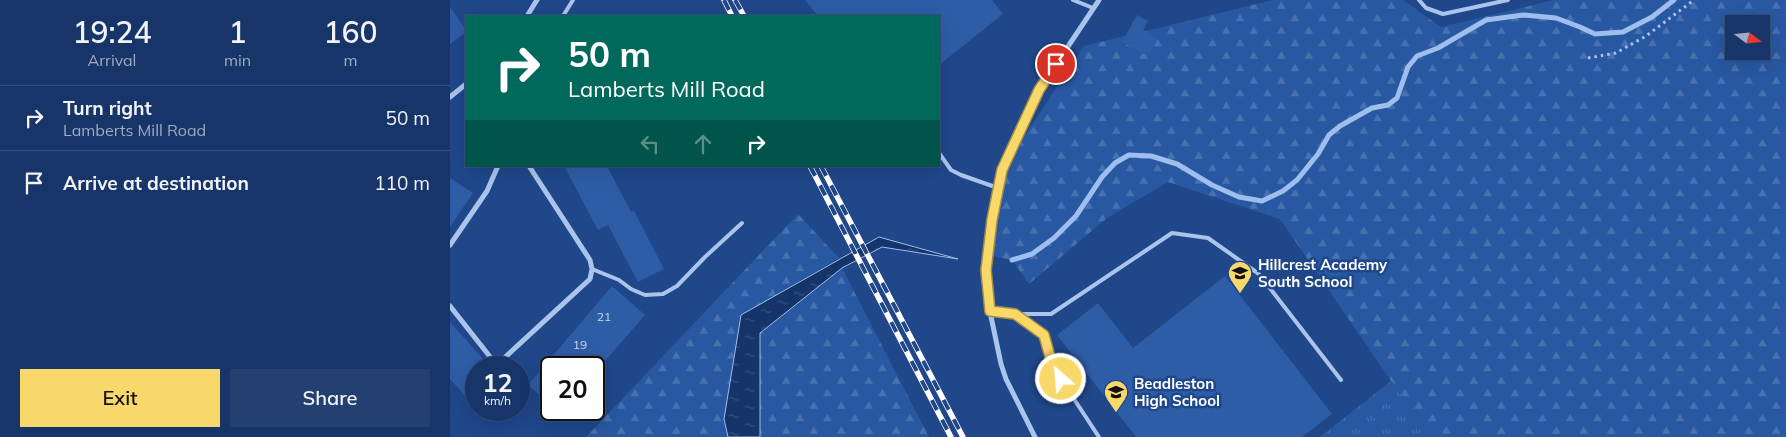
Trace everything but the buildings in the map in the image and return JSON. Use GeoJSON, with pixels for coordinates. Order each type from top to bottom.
{"type":"FeatureCollection","features":[{"type":"Feature","properties":{"kind":"street"},"geometry":{"type":"LineString","coordinates":[[528,15],[536,0]]}},
{"type":"Feature","properties":{"kind":"street"},"geometry":{"type":"LineString","coordinates":[[1034,437],[1006,379],[990,311],[986,270],[992,220],[1002,170],[1039,90],[1099,0]]}},
{"type":"Feature","properties":{"kind":"street"},"geometry":{"type":"LineString","coordinates":[[450,97],[465,85]]}},
{"type":"Feature","properties":{"kind":"street"},"geometry":{"type":"LineString","coordinates":[[450,245],[487,191],[498,167]]}},
{"type":"Feature","properties":{"kind":"street"},"geometry":{"type":"LineString","coordinates":[[450,306],[491,358],[502,360],[590,279],[592,269],[590,260],[530,167]]}},
{"type":"Feature","properties":{"kind":"lane"},"geometry":{"type":"LineString","coordinates":[[564,15],[573,0]]}},
{"type":"Feature","properties":{"kind":"lane"},"geometry":{"type":"LineString","coordinates":[[1073,0],[1093,8]]}},
{"type":"Feature","properties":{"kind":"lane"},"geometry":{"type":"LineString","coordinates":[[1420,0],[1426,8],[1443,14],[1508,0]]}},
{"type":"Feature","properties":{"kind":"lane"},"geometry":{"type":"LineString","coordinates":[[940,154],[952,170],[998,188]]}},
{"type":"Feature","properties":{"kind":"lane"},"geometry":{"type":"LineString","coordinates":[[592,269],[619,280],[631,289],[645,295],[663,294],[677,286],[742,223]]}},
{"type":"Feature","properties":{"kind":"lane"},"geometry":{"type":"LineString","coordinates":[[990,311],[1015,314],[1051,314],[1172,234],[1208,238],[1260,274],[1341,380]]}},
{"type":"Feature","properties":{"kind":"lane"},"geometry":{"type":"LineString","coordinates":[[1015,314],[1044,335],[1052,364],[1099,437]]}},
{"type":"Feature","properties":{"kind":"path"},"geometry":{"type":"LineString","coordinates":[[1588,58],[1616,53],[1624,49],[1646,36],[1694,0]]}},
{"type":"Feature","properties":{"kind":"green space"},"geometry":{"type":"Polygon","coordinates":[[[1273,0],[1403,0],[1441,27],[1554,0],[1786,0],[1786,437],[1437,437],[1391,381],[1280,219],[1168,182],[1107,218],[1029,284],[1012,260],[988,255],[1002,170],[1084,46],[1273,0]]]}},
{"type":"Feature","properties":{"kind":"green space"},"geometry":{"type":"Polygon","coordinates":[[[798,214],[839,258],[741,315],[724,419],[728,437],[586,437],[601,421],[605,421],[605,417],[798,214]]]}},
{"type":"Feature","properties":{"kind":"green space"},"geometry":{"type":"Polygon","coordinates":[[[842,268],[929,437],[760,437],[760,333],[842,268]]]}},
{"type":"Feature","properties":{"kind":"green space"},"geometry":{"type":"Polygon","coordinates":[[[1391,381],[1437,437],[1320,437],[1391,381]]]}},
{"type":"Feature","properties":{"kind":"water"},"geometry":{"type":"Polygon","coordinates":[[[879,237],[958,259],[882,247],[842,268],[760,333],[760,437],[728,437],[724,419],[741,315],[879,237]]]}},
{"type":"Feature","properties":{"kind":"waterway"},"geometry":{"type":"LineString","coordinates":[[1012,260],[1032,254],[1054,238],[1076,216],[1102,177],[1115,163],[1129,155],[1151,156],[1177,164],[1212,185],[1239,197],[1262,201],[1283,191],[1297,180],[1318,154],[1329,135],[1340,126],[1372,108],[1388,105],[1397,98],[1408,67],[1417,56],[1438,48],[1486,20],[1523,15],[1556,18],[1595,34],[1623,32],[1652,17],[1674,0]]}},
{"type":"Feature","properties":{"kind":"railway"},"geometry":{"type":"LineString","coordinates":[[724,0],[732,15]]}},
{"type":"Feature","properties":{"kind":"railway"},"geometry":{"type":"LineString","coordinates":[[735,0],[743,15]]}},
{"type":"Feature","properties":{"kind":"railway"},"geometry":{"type":"LineString","coordinates":[[811,167],[951,437]]}},
{"type":"Feature","properties":{"kind":"railway"},"geometry":{"type":"LineString","coordinates":[[822,167],[963,437]]}},
{"type":"Feature","properties":{"kind":"place","name":"Hillcrest Academy South School"},"geometry":{"type":"Point","coordinates":[1240,294]}},
{"type":"Feature","properties":{"kind":"place","name":"Beadleston High School"},"geometry":{"type":"Point","coordinates":[1116,413]}},
{"type":"Feature","properties":{"kind":"route"},"geometry":{"type":"LineString","coordinates":[[1056,64],[1039,90],[1002,170],[992,220],[986,270],[990,311],[1015,314],[1044,335],[1052,364],[1061,379]]}}]}
